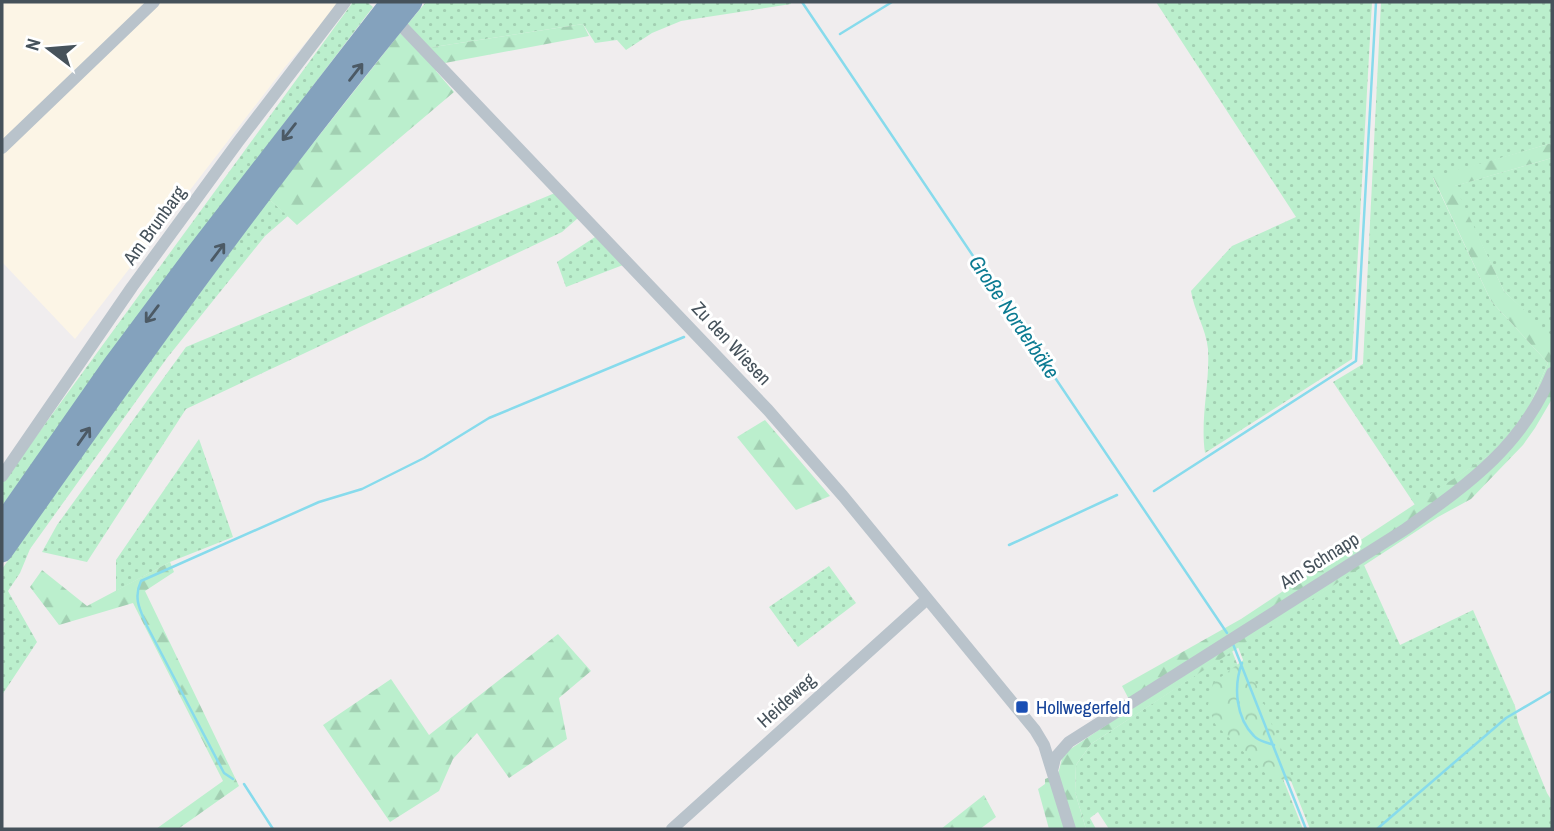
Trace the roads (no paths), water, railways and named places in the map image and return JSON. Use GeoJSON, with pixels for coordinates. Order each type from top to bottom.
{"type":"FeatureCollection","features":[{"type":"Feature","properties":{"kind":"highway"},"geometry":{"type":"LineString","coordinates":[[2,524],[113,365],[287,134],[380,18],[403,4]]}},
{"type":"Feature","properties":{"kind":"highway"},"geometry":{"type":"LineString","coordinates":[[2,552],[237,226],[380,18]]}},
{"type":"Feature","properties":{"kind":"street"},"geometry":{"type":"LineString","coordinates":[[2,148],[154,2]]}},
{"type":"Feature","properties":{"kind":"street","name":"Am Brunbarg"},"geometry":{"type":"LineString","coordinates":[[2,476],[141,275],[345,2]]}},
{"type":"Feature","properties":{"kind":"street","name":"Zu den Wiesen"},"geometry":{"type":"LineString","coordinates":[[380,18],[768,410],[843,496],[1035,730]]}},
{"type":"Feature","properties":{"kind":"street"},"geometry":{"type":"LineString","coordinates":[[2,127],[12,138]]}},
{"type":"Feature","properties":{"kind":"street","name":"Am Schnapp"},"geometry":{"type":"LineString","coordinates":[[1052,771],[1055,758],[1069,743],[1404,530],[1457,492],[1503,452],[1526,425],[1552,373]]}},
{"type":"Feature","properties":{"kind":"street","name":"Heideweg"},"geometry":{"type":"LineString","coordinates":[[672,829],[926,600]]}},
{"type":"Feature","properties":{"kind":"street"},"geometry":{"type":"LineString","coordinates":[[1035,730],[1053,741],[1069,743]]}},
{"type":"Feature","properties":{"kind":"street"},"geometry":{"type":"LineString","coordinates":[[1035,730],[1044,745],[1070,829]]}},
{"type":"Feature","properties":{"kind":"waterway","name":"Große Norderbäke"},"geometry":{"type":"LineString","coordinates":[[802,2],[1227,633]]}},
{"type":"Feature","properties":{"kind":"waterway"},"geometry":{"type":"LineString","coordinates":[[840,34],[892,2]]}},
{"type":"Feature","properties":{"kind":"waterway"},"geometry":{"type":"LineString","coordinates":[[1154,491],[1356,361],[1376,2]]}},
{"type":"Feature","properties":{"kind":"waterway"},"geometry":{"type":"LineString","coordinates":[[233,779],[224,773],[147,626],[138,598],[141,581],[319,502],[362,489],[424,458],[489,418],[684,337]]}},
{"type":"Feature","properties":{"kind":"waterway"},"geometry":{"type":"LineString","coordinates":[[1009,545],[1117,495]]}},
{"type":"Feature","properties":{"kind":"waterway","name":"Große Norderbäke"},"geometry":{"type":"LineString","coordinates":[[1233,644],[1306,829]]}},
{"type":"Feature","properties":{"kind":"waterway","name":"Große Norderbäke"},"geometry":{"type":"LineString","coordinates":[[1242,663],[1237,692],[1243,720],[1256,738],[1274,745]]}},
{"type":"Feature","properties":{"kind":"waterway"},"geometry":{"type":"LineString","coordinates":[[1377,829],[1506,718],[1552,691]]}},
{"type":"Feature","properties":{"kind":"waterway"},"geometry":{"type":"LineString","coordinates":[[244,784],[273,829]]}},
{"type":"Feature","properties":{"kind":"place","name":"Hollwegerfeld"},"geometry":{"type":"Point","coordinates":[1022,707]}}]}
